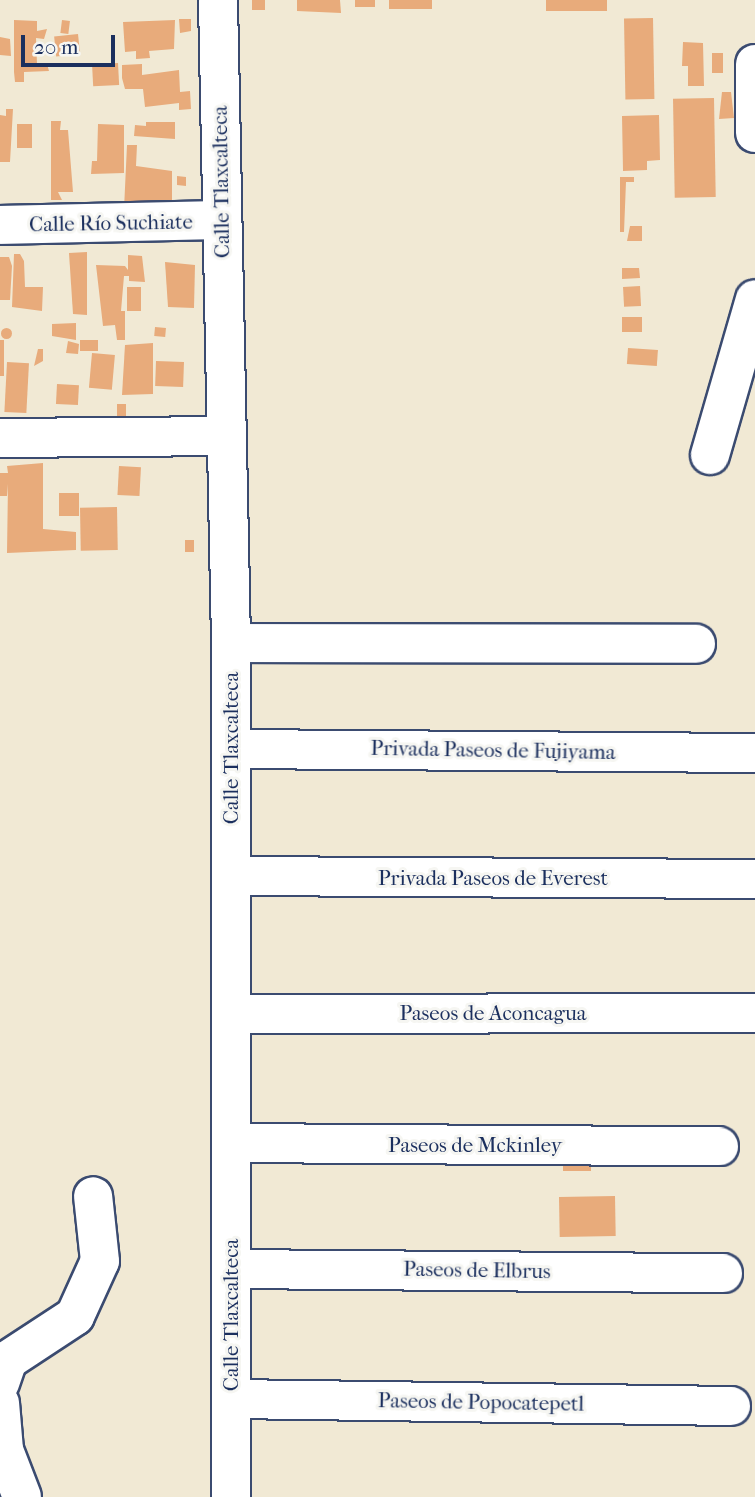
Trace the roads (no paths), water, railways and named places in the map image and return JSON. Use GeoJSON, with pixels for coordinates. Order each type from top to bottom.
{"type":"FeatureCollection","features":[{"type":"Feature","properties":{"kind":"street","name":"Calle Tlaxcalteca"},"geometry":{"type":"LineString","coordinates":[[218,0],[231,643],[231,1497]]}},
{"type":"Feature","properties":{"kind":"street"},"geometry":{"type":"LineString","coordinates":[[755,64],[755,133]]}},
{"type":"Feature","properties":{"kind":"street","name":"Calle Río Suchiate"},"geometry":{"type":"LineString","coordinates":[[0,225],[222,220]]}},
{"type":"Feature","properties":{"kind":"street"},"geometry":{"type":"LineString","coordinates":[[710,455],[755,299]]}},
{"type":"Feature","properties":{"kind":"street"},"geometry":{"type":"LineString","coordinates":[[0,438],[227,436]]}},
{"type":"Feature","properties":{"kind":"street"},"geometry":{"type":"LineString","coordinates":[[231,643],[696,644]]}},
{"type":"Feature","properties":{"kind":"street","name":"Privada Paseos de Fujiyama"},"geometry":{"type":"LineString","coordinates":[[231,748],[755,753]]}},
{"type":"Feature","properties":{"kind":"street","name":"Privada Paseos de Everest"},"geometry":{"type":"LineString","coordinates":[[231,876],[755,879]]}},
{"type":"Feature","properties":{"kind":"street","name":"Paseos de Aconcagua"},"geometry":{"type":"LineString","coordinates":[[231,1014],[755,1013]]}},
{"type":"Feature","properties":{"kind":"street","name":"Paseos de Mckinley"},"geometry":{"type":"LineString","coordinates":[[231,1143],[719,1146]]}},
{"type":"Feature","properties":{"kind":"street"},"geometry":{"type":"LineString","coordinates":[[0,1384],[8,1360],[75,1316],[100,1261],[93,1196]]}},
{"type":"Feature","properties":{"kind":"street","name":"Paseos de Elbrus"},"geometry":{"type":"LineString","coordinates":[[231,1269],[723,1273]]}},
{"type":"Feature","properties":{"kind":"street","name":"Paseos de Popocatepetl"},"geometry":{"type":"LineString","coordinates":[[231,1399],[731,1406]]}},
{"type":"Feature","properties":{"kind":"street"},"geometry":{"type":"LineString","coordinates":[[0,1403],[4,1450],[22,1497]]}}]}
